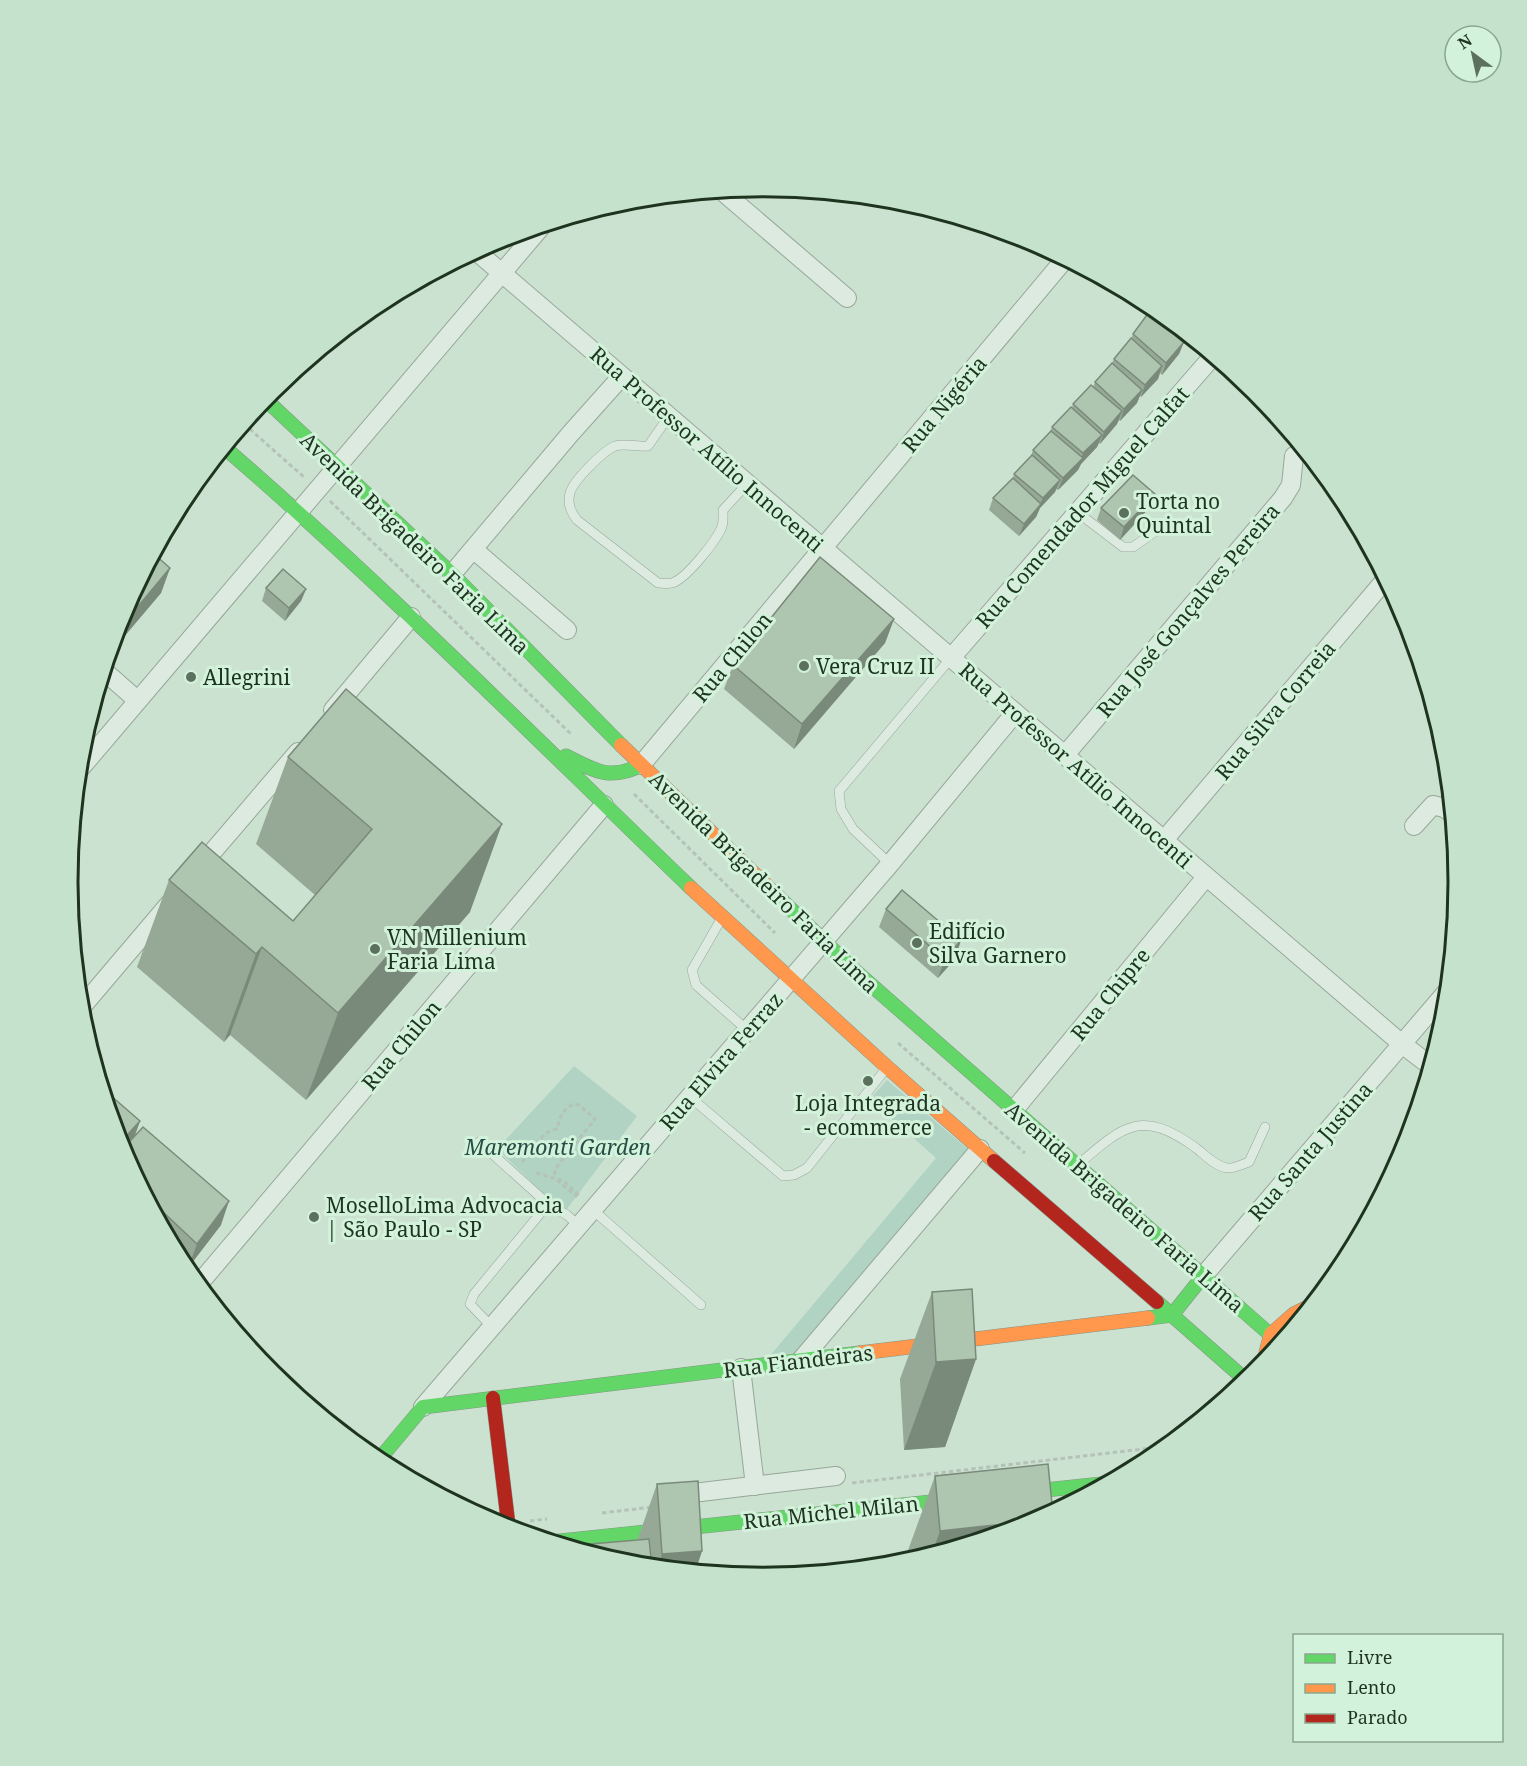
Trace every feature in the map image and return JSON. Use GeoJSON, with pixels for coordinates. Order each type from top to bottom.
{"type":"FeatureCollection","features":[{"type":"Feature","properties":{"kind":"main road","name":"Avenida Brigadeiro Faria Lima"},"geometry":{"type":"LineString","coordinates":[[272,405],[452,574],[641,765],[862,977],[1276,1339]]}},
{"type":"Feature","properties":{"kind":"main road"},"geometry":{"type":"LineString","coordinates":[[231,453],[298,511],[411,618],[722,919],[887,1068],[1240,1375]]}},
{"type":"Feature","properties":{"kind":"main road"},"geometry":{"type":"LineString","coordinates":[[543,745],[602,774],[614,776],[641,765]]}},
{"type":"Feature","properties":{"kind":"main road","name":"Rua Santa Justina"},"geometry":{"type":"LineString","coordinates":[[1172,1315],[1204,1275]]}},
{"type":"Feature","properties":{"kind":"main road"},"geometry":{"type":"LineString","coordinates":[[1278,1336],[1297,1312]]}},
{"type":"Feature","properties":{"kind":"main road","name":"Rua Fiandeiras"},"geometry":{"type":"LineString","coordinates":[[423,1407],[1172,1315]]}},
{"type":"Feature","properties":{"kind":"main road"},"geometry":{"type":"LineString","coordinates":[[493,1398],[508,1519]]}},
{"type":"Feature","properties":{"kind":"main road","name":"Rua Elvira Ferraz"},"geometry":{"type":"LineString","coordinates":[[384,1454],[423,1407]]}},
{"type":"Feature","properties":{"kind":"main road"},"geometry":{"type":"LineString","coordinates":[[1004,1494],[1091,1485]]}},
{"type":"Feature","properties":{"kind":"main road","name":"Rua Michel Milan"},"geometry":{"type":"LineString","coordinates":[[570,1540],[968,1498]]}},
{"type":"Feature","properties":{"kind":"street"},"geometry":{"type":"LineString","coordinates":[[731,198],[847,298]]}},
{"type":"Feature","properties":{"kind":"street"},"geometry":{"type":"LineString","coordinates":[[90,757],[531,239]]}},
{"type":"Feature","properties":{"kind":"street","name":"Rua Professor Atílio Innocenti"},"geometry":{"type":"LineString","coordinates":[[484,258],[1425,1062]]}},
{"type":"Feature","properties":{"kind":"street","name":"Rua Nigéria"},"geometry":{"type":"LineString","coordinates":[[824,549],[1060,265]]}},
{"type":"Feature","properties":{"kind":"street","name":"Rua Comendador Miguel Calfat"},"geometry":{"type":"LineString","coordinates":[[951,658],[1208,362]]}},
{"type":"Feature","properties":{"kind":"street"},"geometry":{"type":"LineString","coordinates":[[452,574],[622,376]]}},
{"type":"Feature","properties":{"kind":"street","name":"Rua José Gonçalves Pereira"},"geometry":{"type":"LineString","coordinates":[[1065,755],[1283,498],[1291,485],[1294,456]]}},
{"type":"Feature","properties":{"kind":"street"},"geometry":{"type":"LineString","coordinates":[[473,549],[567,630]]}},
{"type":"Feature","properties":{"kind":"street","name":"Rua Chilon"},"geometry":{"type":"LineString","coordinates":[[641,765],[824,549]]}},
{"type":"Feature","properties":{"kind":"street","name":"Rua Silva Correia"},"geometry":{"type":"LineString","coordinates":[[1164,840],[1381,585]]}},
{"type":"Feature","properties":{"kind":"street"},"geometry":{"type":"LineString","coordinates":[[88,999],[411,618]]}},
{"type":"Feature","properties":{"kind":"street"},"geometry":{"type":"LineString","coordinates":[[110,676],[137,700]]}},
{"type":"Feature","properties":{"kind":"street","name":"Rua Elvira Ferraz"},"geometry":{"type":"LineString","coordinates":[[423,1407],[890,864],[1015,712]]}},
{"type":"Feature","properties":{"kind":"street","name":"Rua Chilon"},"geometry":{"type":"LineString","coordinates":[[204,1278],[604,805]]}},
{"type":"Feature","properties":{"kind":"street"},"geometry":{"type":"LineString","coordinates":[[1414,826],[1433,805],[1445,807]]}},
{"type":"Feature","properties":{"kind":"street","name":"Rua Chipre"},"geometry":{"type":"LineString","coordinates":[[1014,1110],[1206,877]]}},
{"type":"Feature","properties":{"kind":"street","name":"Rua Santa Justina"},"geometry":{"type":"LineString","coordinates":[[1204,1275],[1438,1001]]}},
{"type":"Feature","properties":{"kind":"street"},"geometry":{"type":"LineString","coordinates":[[801,1360],[980,1149]]}},
{"type":"Feature","properties":{"kind":"street"},"geometry":{"type":"LineString","coordinates":[[741,1368],[755,1486]]}},
{"type":"Feature","properties":{"kind":"street"},"geometry":{"type":"LineString","coordinates":[[668,1496],[836,1476]]}},
{"type":"Feature","properties":{"kind":"lane"},"geometry":{"type":"LineString","coordinates":[[669,416],[648,446],[617,446],[590,467],[571,489],[569,496],[571,512],[577,520],[658,583],[673,583],[684,575],[705,552],[721,530],[723,510],[748,483]]}},
{"type":"Feature","properties":{"kind":"lane"},"geometry":{"type":"LineString","coordinates":[[1077,512],[1123,547],[1133,547],[1163,526]]}},
{"type":"Feature","properties":{"kind":"lane"},"geometry":{"type":"LineString","coordinates":[[890,864],[853,829],[841,809],[839,791],[951,658]]}},
{"type":"Feature","properties":{"kind":"lane"},"geometry":{"type":"LineString","coordinates":[[722,919],[692,970],[696,985],[747,1030]]}},
{"type":"Feature","properties":{"kind":"lane"},"geometry":{"type":"LineString","coordinates":[[690,1097],[783,1176],[794,1175],[807,1168],[887,1068]]}},
{"type":"Feature","properties":{"kind":"lane"},"geometry":{"type":"LineString","coordinates":[[1078,1165],[1110,1137],[1134,1126],[1152,1124],[1165,1129],[1218,1165],[1229,1169],[1249,1162],[1265,1127]]}},
{"type":"Feature","properties":{"kind":"lane"},"geometry":{"type":"LineString","coordinates":[[479,1142],[548,1204],[567,1215],[579,1227]]}},
{"type":"Feature","properties":{"kind":"lane"},"geometry":{"type":"LineString","coordinates":[[492,1327],[470,1304],[474,1294],[548,1204]]}},
{"type":"Feature","properties":{"kind":"lane"},"geometry":{"type":"LineString","coordinates":[[594,1210],[701,1305]]}},
{"type":"Feature","properties":{"kind":"path"},"geometry":{"type":"LineString","coordinates":[[618,818],[655,777]]}},
{"type":"Feature","properties":{"kind":"path"},"geometry":{"type":"LineString","coordinates":[[526,1168],[521,1162],[532,1152],[543,1136],[550,1130],[557,1129],[560,1115],[573,1104],[579,1105],[596,1119],[558,1165],[553,1177]]}},
{"type":"Feature","properties":{"kind":"path"},"geometry":{"type":"LineString","coordinates":[[533,1171],[553,1177],[594,1210]]}},
{"type":"Feature","properties":{"kind":"green space","name":"Maremonti Garden"},"geometry":{"type":"Polygon","coordinates":[[[574,1066],[637,1116],[564,1213],[497,1149],[574,1066]]]}},
{"type":"Feature","properties":{"kind":"green space"},"geometry":{"type":"Polygon","coordinates":[[[887,1080],[969,1150],[799,1352],[769,1357],[936,1158],[870,1099],[887,1080]]]}},
{"type":"Feature","properties":{"kind":"building"},"geometry":{"type":"Polygon","coordinates":[[[1147,315],[1184,342],[1166,363],[1133,334],[1147,315]]]}},
{"type":"Feature","properties":{"kind":"building"},"geometry":{"type":"Polygon","coordinates":[[[1131,338],[1162,366],[1145,385],[1114,359],[1131,338]]]}},
{"type":"Feature","properties":{"kind":"building"},"geometry":{"type":"Polygon","coordinates":[[[1112,363],[1142,390],[1124,409],[1095,382],[1112,363]]]}},
{"type":"Feature","properties":{"kind":"building"},"geometry":{"type":"Polygon","coordinates":[[[1091,385],[1122,411],[1104,432],[1073,404],[1091,385]]]}},
{"type":"Feature","properties":{"kind":"building"},"geometry":{"type":"Polygon","coordinates":[[[1071,407],[1102,435],[1083,453],[1052,427],[1071,407]]]}},
{"type":"Feature","properties":{"kind":"building"},"geometry":{"type":"Polygon","coordinates":[[[1051,431],[1083,458],[1063,478],[1033,450],[1051,431]]]}},
{"type":"Feature","properties":{"kind":"building"},"geometry":{"type":"Polygon","coordinates":[[[1032,455],[1060,480],[1043,498],[1014,474],[1032,455]]]}},
{"type":"Feature","properties":{"kind":"building"},"geometry":{"type":"Polygon","coordinates":[[[1133,475],[1155,494],[1124,527],[1101,508],[1133,475]]]}},
{"type":"Feature","properties":{"kind":"building"},"geometry":{"type":"Polygon","coordinates":[[[1013,478],[1041,504],[1024,524],[993,498],[1013,478]]]}},
{"type":"Feature","properties":{"kind":"building","name":"Vera Cruz II"},"geometry":{"type":"Polygon","coordinates":[[[820,557],[894,619],[802,724],[733,665],[820,557]]]}},
{"type":"Feature","properties":{"kind":"building"},"geometry":{"type":"Polygon","coordinates":[[[160,559],[170,568],[135,610],[160,559]]]}},
{"type":"Feature","properties":{"kind":"building"},"geometry":{"type":"Polygon","coordinates":[[[283,569],[306,589],[289,608],[266,588],[283,569]]]}},
{"type":"Feature","properties":{"kind":"building"},"geometry":{"type":"Polygon","coordinates":[[[346,689],[502,824],[338,1013],[262,947],[256,954],[169,880],[202,842],[293,921],[372,829],[288,757],[346,689]]]}},
{"type":"Feature","properties":{"kind":"building"},"geometry":{"type":"Polygon","coordinates":[[[902,890],[961,940],[945,959],[886,909],[902,890]]]}},
{"type":"Feature","properties":{"kind":"building"},"geometry":{"type":"Polygon","coordinates":[[[112,1097],[140,1121],[126,1136],[112,1097]]]}},
{"type":"Feature","properties":{"kind":"building"},"geometry":{"type":"Polygon","coordinates":[[[143,1127],[229,1201],[197,1244],[162,1211],[129,1142],[143,1127]]]}},
{"type":"Feature","properties":{"kind":"building"},"geometry":{"type":"Polygon","coordinates":[[[972,1289],[976,1359],[936,1362],[932,1292],[972,1289]]]}},
{"type":"Feature","properties":{"kind":"building"},"geometry":{"type":"Polygon","coordinates":[[[1048,1464],[1052,1505],[1006,1524],[940,1531],[935,1476],[1048,1464]]]}},
{"type":"Feature","properties":{"kind":"building"},"geometry":{"type":"Polygon","coordinates":[[[698,1481],[702,1551],[662,1554],[657,1484],[698,1481]]]}},
{"type":"Feature","properties":{"kind":"building"},"geometry":{"type":"Polygon","coordinates":[[[649,1539],[651,1559],[630,1555],[584,1545],[649,1539]]]}},
{"type":"Feature","properties":{"kind":"traffic: fast"},"geometry":{"type":"LineString","coordinates":[[272,406],[452,574],[621,745]]}},
{"type":"Feature","properties":{"kind":"traffic: fast"},"geometry":{"type":"LineString","coordinates":[[231,453],[403,610],[691,888]]}},
{"type":"Feature","properties":{"kind":"traffic: fast"},"geometry":{"type":"LineString","coordinates":[[566,756],[594,770],[611,773],[630,770],[641,765]]}},
{"type":"Feature","properties":{"kind":"traffic: fast"},"geometry":{"type":"LineString","coordinates":[[771,890],[853,969],[1275,1339]]}},
{"type":"Feature","properties":{"kind":"traffic: fast"},"geometry":{"type":"LineString","coordinates":[[1148,1318],[1172,1315],[1204,1275]]}},
{"type":"Feature","properties":{"kind":"traffic: fast"},"geometry":{"type":"LineString","coordinates":[[1157,1302],[1240,1375]]}},
{"type":"Feature","properties":{"kind":"traffic: fast"},"geometry":{"type":"LineString","coordinates":[[384,1454],[423,1407],[860,1353]]}},
{"type":"Feature","properties":{"kind":"traffic: fast"},"geometry":{"type":"LineString","coordinates":[[1017,1493],[1091,1485]]}},
{"type":"Feature","properties":{"kind":"traffic: fast"},"geometry":{"type":"LineString","coordinates":[[570,1540],[960,1499]]}},
{"type":"Feature","properties":{"kind":"traffic: slow"},"geometry":{"type":"LineString","coordinates":[[621,745],[771,890]]}},
{"type":"Feature","properties":{"kind":"traffic: slow"},"geometry":{"type":"LineString","coordinates":[[691,888],[994,1161]]}},
{"type":"Feature","properties":{"kind":"traffic: slow"},"geometry":{"type":"LineString","coordinates":[[1267,1347],[1271,1334],[1297,1312]]}},
{"type":"Feature","properties":{"kind":"traffic: slow"},"geometry":{"type":"LineString","coordinates":[[860,1353],[1148,1318]]}},
{"type":"Feature","properties":{"kind":"traffic: jam"},"geometry":{"type":"LineString","coordinates":[[994,1161],[1157,1302]]}},
{"type":"Feature","properties":{"kind":"traffic: jam"},"geometry":{"type":"LineString","coordinates":[[493,1398],[508,1519]]}},
{"type":"Feature","properties":{"kind":"place","name":"Torta no Quintal"},"geometry":{"type":"Point","coordinates":[1124,513]}},
{"type":"Feature","properties":{"kind":"place","name":"Vera Cruz II"},"geometry":{"type":"Point","coordinates":[804,666]}},
{"type":"Feature","properties":{"kind":"place","name":"Allegrini"},"geometry":{"type":"Point","coordinates":[191,677]}},
{"type":"Feature","properties":{"kind":"place","name":"Edifício Silva Garnero"},"geometry":{"type":"Point","coordinates":[917,943]}},
{"type":"Feature","properties":{"kind":"place","name":"VN Millenium Faria Lima"},"geometry":{"type":"Point","coordinates":[375,949]}},
{"type":"Feature","properties":{"kind":"place","name":"Loja Integrada - ecommerce"},"geometry":{"type":"Point","coordinates":[868,1081]}},
{"type":"Feature","properties":{"kind":"place","name":"MoselloLima Advocacia | São Paulo - SP"},"geometry":{"type":"Point","coordinates":[314,1217]}}]}
